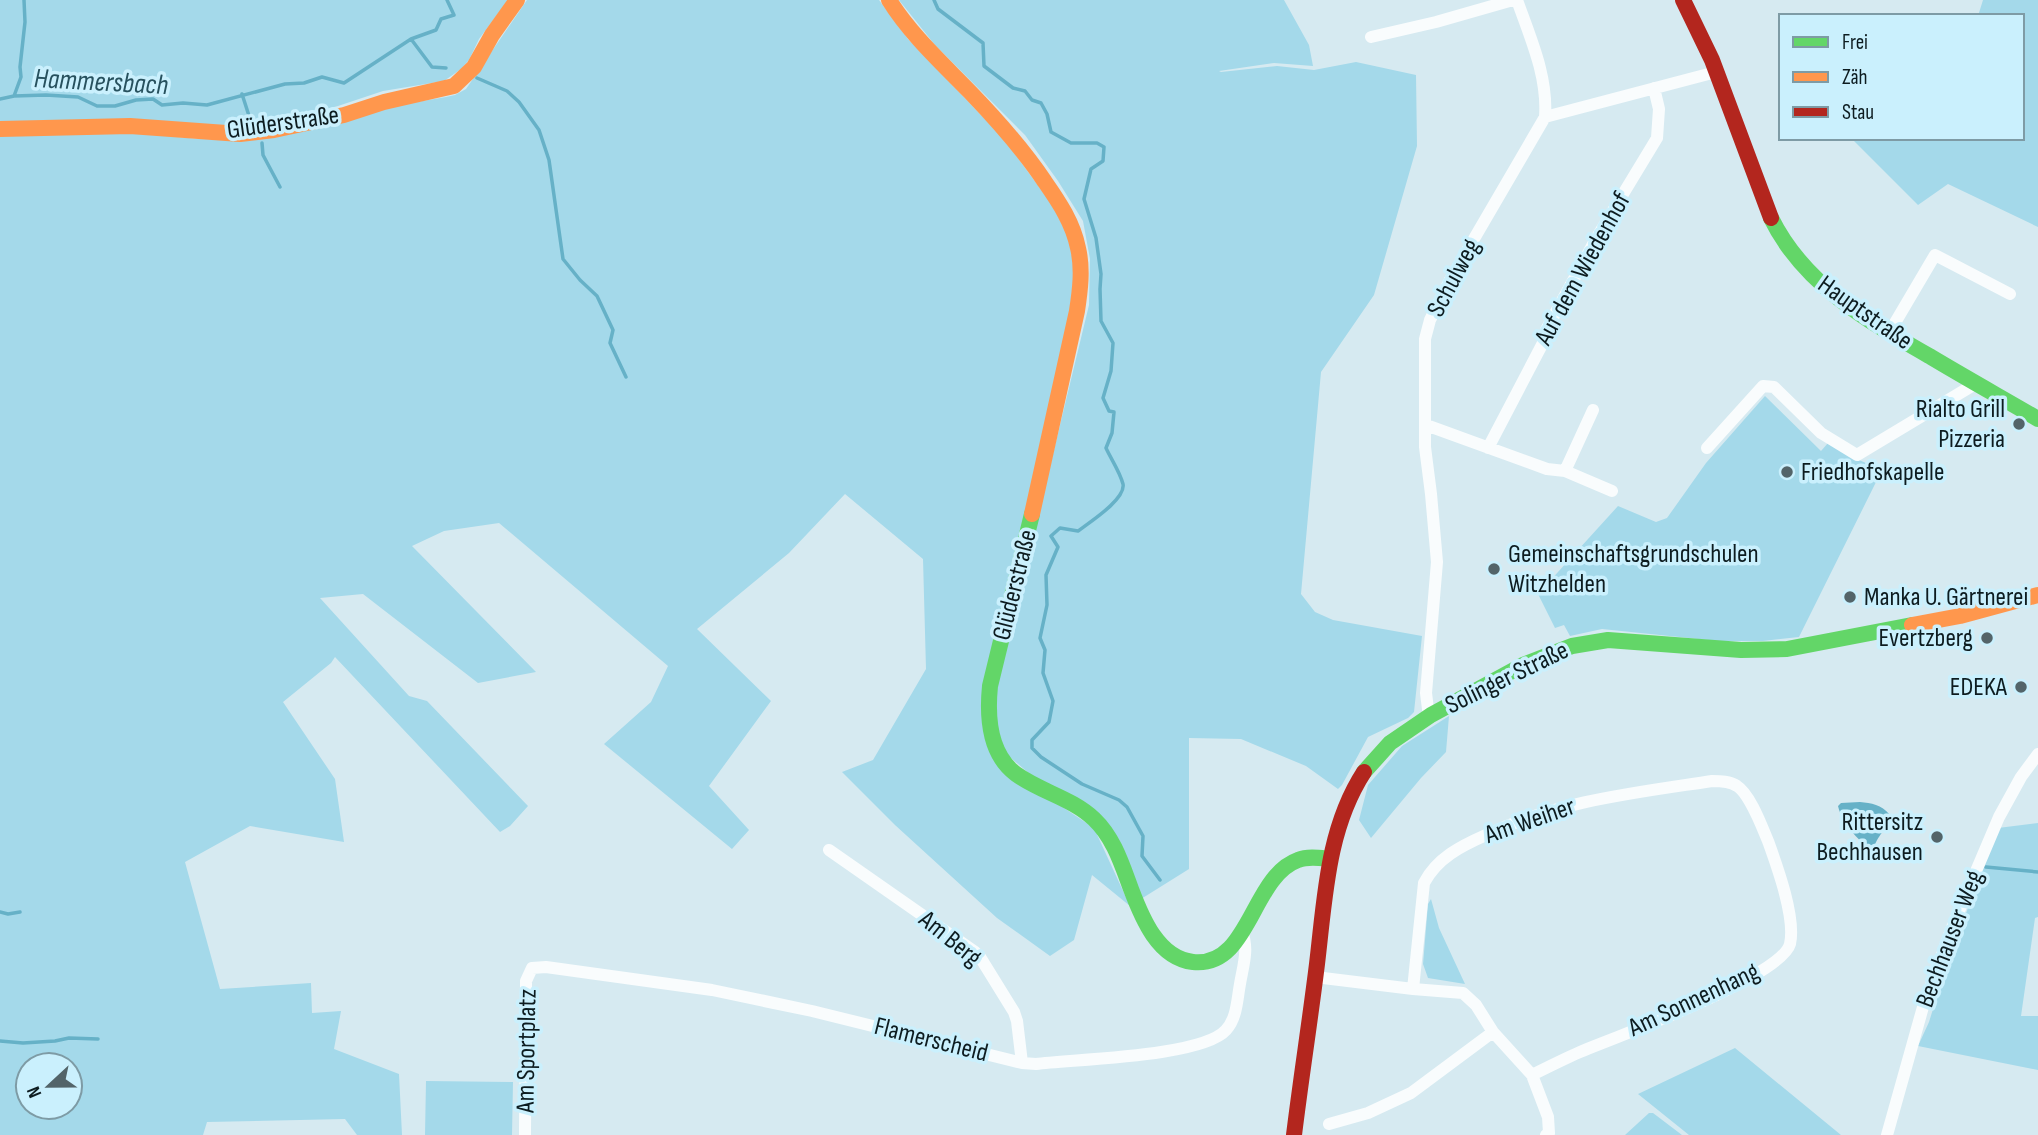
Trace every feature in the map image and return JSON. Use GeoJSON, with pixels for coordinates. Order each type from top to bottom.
{"type":"FeatureCollection","features":[{"type":"Feature","properties":{"kind":"main road","name":"Glüderstraße"},"geometry":{"type":"LineString","coordinates":[[0,129],[130,126],[240,134],[336,117],[392,100],[454,86],[474,67],[492,35],[517,0]]}},
{"type":"Feature","properties":{"kind":"main road","name":"Glüderstraße"},"geometry":{"type":"LineString","coordinates":[[889,0],[914,35],[1015,143],[1058,202],[1078,247],[1081,277],[1074,327],[1045,463],[990,686],[988,719],[993,742],[1014,773],[1080,808],[1100,826],[1114,846],[1144,920],[1164,948],[1184,960],[1211,961],[1226,952],[1242,932],[1274,878],[1287,864],[1298,860],[1330,859]]}},
{"type":"Feature","properties":{"kind":"main road","name":"Hauptstraße"},"geometry":{"type":"LineString","coordinates":[[1684,0],[1716,72],[1768,210],[1794,256],[1816,281],[1843,303],[1889,333],[2038,419]]}},
{"type":"Feature","properties":{"kind":"main road","name":"Solinger Straße"},"geometry":{"type":"LineString","coordinates":[[1294,1135],[1330,859],[1344,811],[1357,781],[1367,767],[1396,739],[1429,717],[1523,665],[1563,647],[1587,641],[1620,640],[1741,650],[1787,649],[1937,620],[2038,595]]}},
{"type":"Feature","properties":{"kind":"street"},"geometry":{"type":"LineString","coordinates":[[1371,37],[1515,0],[1539,61],[1546,104],[1545,117],[1716,72]]}},
{"type":"Feature","properties":{"kind":"street","name":"Auf dem Wiedenhof"},"geometry":{"type":"LineString","coordinates":[[1488,448],[1545,339],[1546,330],[1597,237],[1657,138],[1659,109],[1654,88]]}},
{"type":"Feature","properties":{"kind":"street","name":"Schulweg"},"geometry":{"type":"LineString","coordinates":[[1429,717],[1426,693],[1437,562],[1425,447],[1425,338],[1430,320],[1457,268],[1545,117]]}},
{"type":"Feature","properties":{"kind":"street"},"geometry":{"type":"LineString","coordinates":[[1889,333],[1935,256],[2010,294]]}},
{"type":"Feature","properties":{"kind":"street"},"geometry":{"type":"LineString","coordinates":[[1707,448],[1763,386],[1774,387],[1821,433],[1857,455],[1975,384]]}},
{"type":"Feature","properties":{"kind":"street"},"geometry":{"type":"LineString","coordinates":[[1565,471],[1593,410]]}},
{"type":"Feature","properties":{"kind":"street"},"geometry":{"type":"LineString","coordinates":[[1426,425],[1547,469],[1565,471],[1612,491]]}},
{"type":"Feature","properties":{"kind":"street","name":"Bechhauser Weg"},"geometry":{"type":"LineString","coordinates":[[1887,1135],[1923,1007],[1951,930],[1999,817],[2021,777],[2038,754]]}},
{"type":"Feature","properties":{"kind":"street","name":"Am Weiher"},"geometry":{"type":"LineString","coordinates":[[1413,989],[1423,883],[1440,860],[1465,845],[1522,819],[1570,804],[1616,795],[1712,781],[1739,786],[1750,802]]}},
{"type":"Feature","properties":{"kind":"street","name":"Am Sonnenhang"},"geometry":{"type":"LineString","coordinates":[[1532,1075],[1734,986],[1786,952],[1791,927],[1787,903],[1776,863],[1750,802]]}},
{"type":"Feature","properties":{"kind":"street","name":"Am Berg"},"geometry":{"type":"LineString","coordinates":[[829,850],[980,957],[1014,1012],[1022,1063]]}},
{"type":"Feature","properties":{"kind":"street","name":"Flamerscheid"},"geometry":{"type":"LineString","coordinates":[[532,968],[546,967],[712,990],[812,1011],[1022,1063],[1036,1064],[1173,1050],[1218,1037],[1232,1022],[1236,1011],[1247,943],[1242,932]]}},
{"type":"Feature","properties":{"kind":"street","name":"Am Sportplatz"},"geometry":{"type":"LineString","coordinates":[[525,1135],[526,981],[532,968]]}},
{"type":"Feature","properties":{"kind":"street"},"geometry":{"type":"LineString","coordinates":[[1315,977],[1463,993],[1476,1006],[1493,1032],[1532,1075],[1548,1117],[1548,1134]]}},
{"type":"Feature","properties":{"kind":"street"},"geometry":{"type":"LineString","coordinates":[[1329,1124],[1380,1109],[1411,1093],[1493,1032]]}},
{"type":"Feature","properties":{"kind":"shaded area"},"geometry":{"type":"Polygon","coordinates":[[[0,0],[508,0],[479,39],[469,60],[444,81],[383,91],[273,123],[235,126],[0,122],[0,0]]]}},
{"type":"Feature","properties":{"kind":"shaded area"},"geometry":{"type":"Polygon","coordinates":[[[527,0],[879,0],[908,39],[1004,139],[1053,206],[1070,241],[1074,268],[1071,311],[985,737],[1049,798],[1094,828],[1130,906],[1092,875],[1074,940],[1050,956],[997,918],[895,825],[842,772],[873,760],[926,669],[923,559],[845,494],[789,553],[697,629],[771,701],[709,786],[749,830],[732,849],[604,744],[651,702],[668,666],[499,523],[444,531],[412,546],[536,672],[478,683],[363,594],[320,598],[409,696],[427,701],[528,806],[510,826],[500,832],[335,657],[283,702],[335,779],[344,842],[250,826],[185,862],[220,989],[311,983],[312,1013],[341,1011],[334,1049],[399,1074],[402,1135],[357,1135],[345,1119],[207,1122],[203,1135],[0,1135],[0,136],[136,133],[199,139],[455,95],[466,89],[527,0]]]}},
{"type":"Feature","properties":{"kind":"shaded area"},"geometry":{"type":"Polygon","coordinates":[[[899,0],[1284,0],[1309,45],[1313,66],[1274,63],[1219,71],[1277,66],[1314,70],[1356,62],[1416,75],[1417,146],[1374,295],[1321,372],[1301,594],[1315,612],[1333,620],[1422,636],[1414,712],[1408,718],[1368,737],[1338,789],[1306,766],[1241,739],[1189,738],[1189,869],[1141,899],[1118,842],[1005,753],[995,719],[996,690],[1089,305],[1090,259],[1083,221],[1025,135],[935,45],[899,0]]]}},
{"type":"Feature","properties":{"kind":"shaded area"},"geometry":{"type":"Polygon","coordinates":[[[1983,0],[2038,0],[2038,227],[1948,184],[1918,205],[1853,140],[2024,140],[2024,14],[1979,14],[1983,0]]]}},
{"type":"Feature","properties":{"kind":"shaded area"},"geometry":{"type":"Polygon","coordinates":[[[1765,396],[1821,451],[1828,443],[1882,470],[1799,637],[1763,641],[1718,641],[1602,629],[1570,636],[1564,625],[1555,628],[1538,594],[1618,506],[1656,522],[1667,518],[1706,463],[1765,396]]]}},
{"type":"Feature","properties":{"kind":"shaded area"},"geometry":{"type":"Polygon","coordinates":[[[1449,716],[1446,752],[1371,838],[1359,820],[1368,785],[1402,746],[1449,716]]]}},
{"type":"Feature","properties":{"kind":"shaded area"},"geometry":{"type":"Polygon","coordinates":[[[1841,803],[1876,805],[1889,814],[1887,824],[1871,851],[1847,825],[1838,806],[1841,803]]]}},
{"type":"Feature","properties":{"kind":"shaded area"},"geometry":{"type":"Polygon","coordinates":[[[2038,823],[2038,917],[2035,918],[2021,1016],[2038,1016],[2038,1070],[1918,1046],[1929,1022],[1956,935],[1998,828],[2038,823]]]}},
{"type":"Feature","properties":{"kind":"shaded area"},"geometry":{"type":"Polygon","coordinates":[[[1431,899],[1439,928],[1465,984],[1428,978],[1423,964],[1428,904],[1431,899]]]}},
{"type":"Feature","properties":{"kind":"shaded area"},"geometry":{"type":"Polygon","coordinates":[[[1735,1048],[1841,1135],[1689,1135],[1638,1094],[1735,1048]]]}},
{"type":"Feature","properties":{"kind":"shaded area"},"geometry":{"type":"Polygon","coordinates":[[[426,1081],[513,1082],[512,1135],[425,1135],[426,1081]]]}},
{"type":"Feature","properties":{"kind":"shaded area"},"geometry":{"type":"Polygon","coordinates":[[[1649,1113],[1653,1113],[1682,1135],[1625,1135],[1649,1113]]]}},
{"type":"Feature","properties":{"kind":"waterway"},"geometry":{"type":"LineString","coordinates":[[14,96],[21,77],[24,0]]}},
{"type":"Feature","properties":{"kind":"waterway","name":"Hammersbach"},"geometry":{"type":"LineString","coordinates":[[0,99],[46,95],[78,97],[97,106],[115,106],[153,99],[162,105],[207,105],[322,77],[344,83],[411,39],[436,30],[441,19],[454,15],[447,0]]}},
{"type":"Feature","properties":{"kind":"waterway","name":"Hammersbach"},"geometry":{"type":"LineString","coordinates":[[934,0],[938,9],[983,43],[984,66],[1013,88],[1025,91],[1032,100],[1041,103],[1051,132],[1071,143],[1097,143],[1104,147],[1103,161],[1091,169],[1084,199],[1096,238],[1101,274],[1101,321],[1113,343],[1111,371],[1103,398],[1109,411],[1114,412],[1112,433],[1106,448],[1123,484],[1113,503],[1078,531],[1060,528],[1051,536],[1058,547],[1046,575],[1047,605],[1040,638],[1045,650],[1043,673],[1053,701],[1049,722],[1032,740],[1032,748],[1082,784],[1119,800],[1127,807],[1143,836],[1142,856],[1160,880]]}},
{"type":"Feature","properties":{"kind":"waterway"},"geometry":{"type":"LineString","coordinates":[[411,39],[432,67],[446,68]]}},
{"type":"Feature","properties":{"kind":"waterway"},"geometry":{"type":"LineString","coordinates":[[477,78],[507,91],[519,102],[539,130],[549,160],[563,259],[597,296],[613,330],[610,343],[626,377]]}},
{"type":"Feature","properties":{"kind":"waterway"},"geometry":{"type":"LineString","coordinates":[[242,94],[251,122]]}},
{"type":"Feature","properties":{"kind":"waterway"},"geometry":{"type":"LineString","coordinates":[[262,143],[263,155],[280,187]]}},
{"type":"Feature","properties":{"kind":"waterway"},"geometry":{"type":"LineString","coordinates":[[1986,867],[2038,872]]}},
{"type":"Feature","properties":{"kind":"waterway"},"geometry":{"type":"LineString","coordinates":[[0,912],[20,912]]}},
{"type":"Feature","properties":{"kind":"waterway"},"geometry":{"type":"LineString","coordinates":[[0,1041],[23,1043],[69,1038],[98,1039]]}},
{"type":"Feature","properties":{"kind":"traffic: fast"},"geometry":{"type":"LineString","coordinates":[[1771,218],[1801,263],[1861,315],[2038,419]]}},
{"type":"Feature","properties":{"kind":"traffic: fast"},"geometry":{"type":"LineString","coordinates":[[1032,514],[990,686],[990,722],[995,745],[1007,766],[1016,774],[1076,806],[1101,826],[1117,852],[1146,924],[1161,945],[1181,959],[1193,962],[1212,960],[1227,951],[1239,937],[1270,884],[1282,870],[1302,859],[1330,859]]}},
{"type":"Feature","properties":{"kind":"traffic: fast"},"geometry":{"type":"LineString","coordinates":[[1364,772],[1390,743],[1431,715],[1523,665],[1572,646],[1608,640],[1741,650],[1787,649],[1912,625]]}},
{"type":"Feature","properties":{"kind":"traffic: slow"},"geometry":{"type":"LineString","coordinates":[[0,129],[130,126],[240,134],[274,130],[344,115],[384,102],[454,86],[474,67],[492,35],[517,0]]}},
{"type":"Feature","properties":{"kind":"traffic: slow"},"geometry":{"type":"LineString","coordinates":[[889,0],[917,37],[990,113],[1028,158],[1060,205],[1076,239],[1081,272],[1077,311],[1032,514]]}},
{"type":"Feature","properties":{"kind":"traffic: slow"},"geometry":{"type":"LineString","coordinates":[[1912,625],[1960,616],[2038,595]]}},
{"type":"Feature","properties":{"kind":"traffic: jam"},"geometry":{"type":"LineString","coordinates":[[1683,0],[1712,60],[1771,218]]}},
{"type":"Feature","properties":{"kind":"traffic: jam"},"geometry":{"type":"LineString","coordinates":[[1294,1135],[1330,865],[1342,817],[1364,772]]}},
{"type":"Feature","properties":{"kind":"place","name":"Rialto Grill Pizzeria"},"geometry":{"type":"Point","coordinates":[2019,424]}},
{"type":"Feature","properties":{"kind":"place","name":"Friedhofskapelle"},"geometry":{"type":"Point","coordinates":[1787,472]}},
{"type":"Feature","properties":{"kind":"place","name":"Gemeinschaftsgrundschulen Witzhelden"},"geometry":{"type":"Point","coordinates":[1494,569]}},
{"type":"Feature","properties":{"kind":"place","name":"Manka U. Gärtnerei"},"geometry":{"type":"Point","coordinates":[1850,597]}},
{"type":"Feature","properties":{"kind":"place","name":"Evertzberg"},"geometry":{"type":"Point","coordinates":[1987,638]}},
{"type":"Feature","properties":{"kind":"place","name":"EDEKA"},"geometry":{"type":"Point","coordinates":[2021,687]}},
{"type":"Feature","properties":{"kind":"place","name":"Rittersitz Bechhausen"},"geometry":{"type":"Point","coordinates":[1937,837]}}]}
